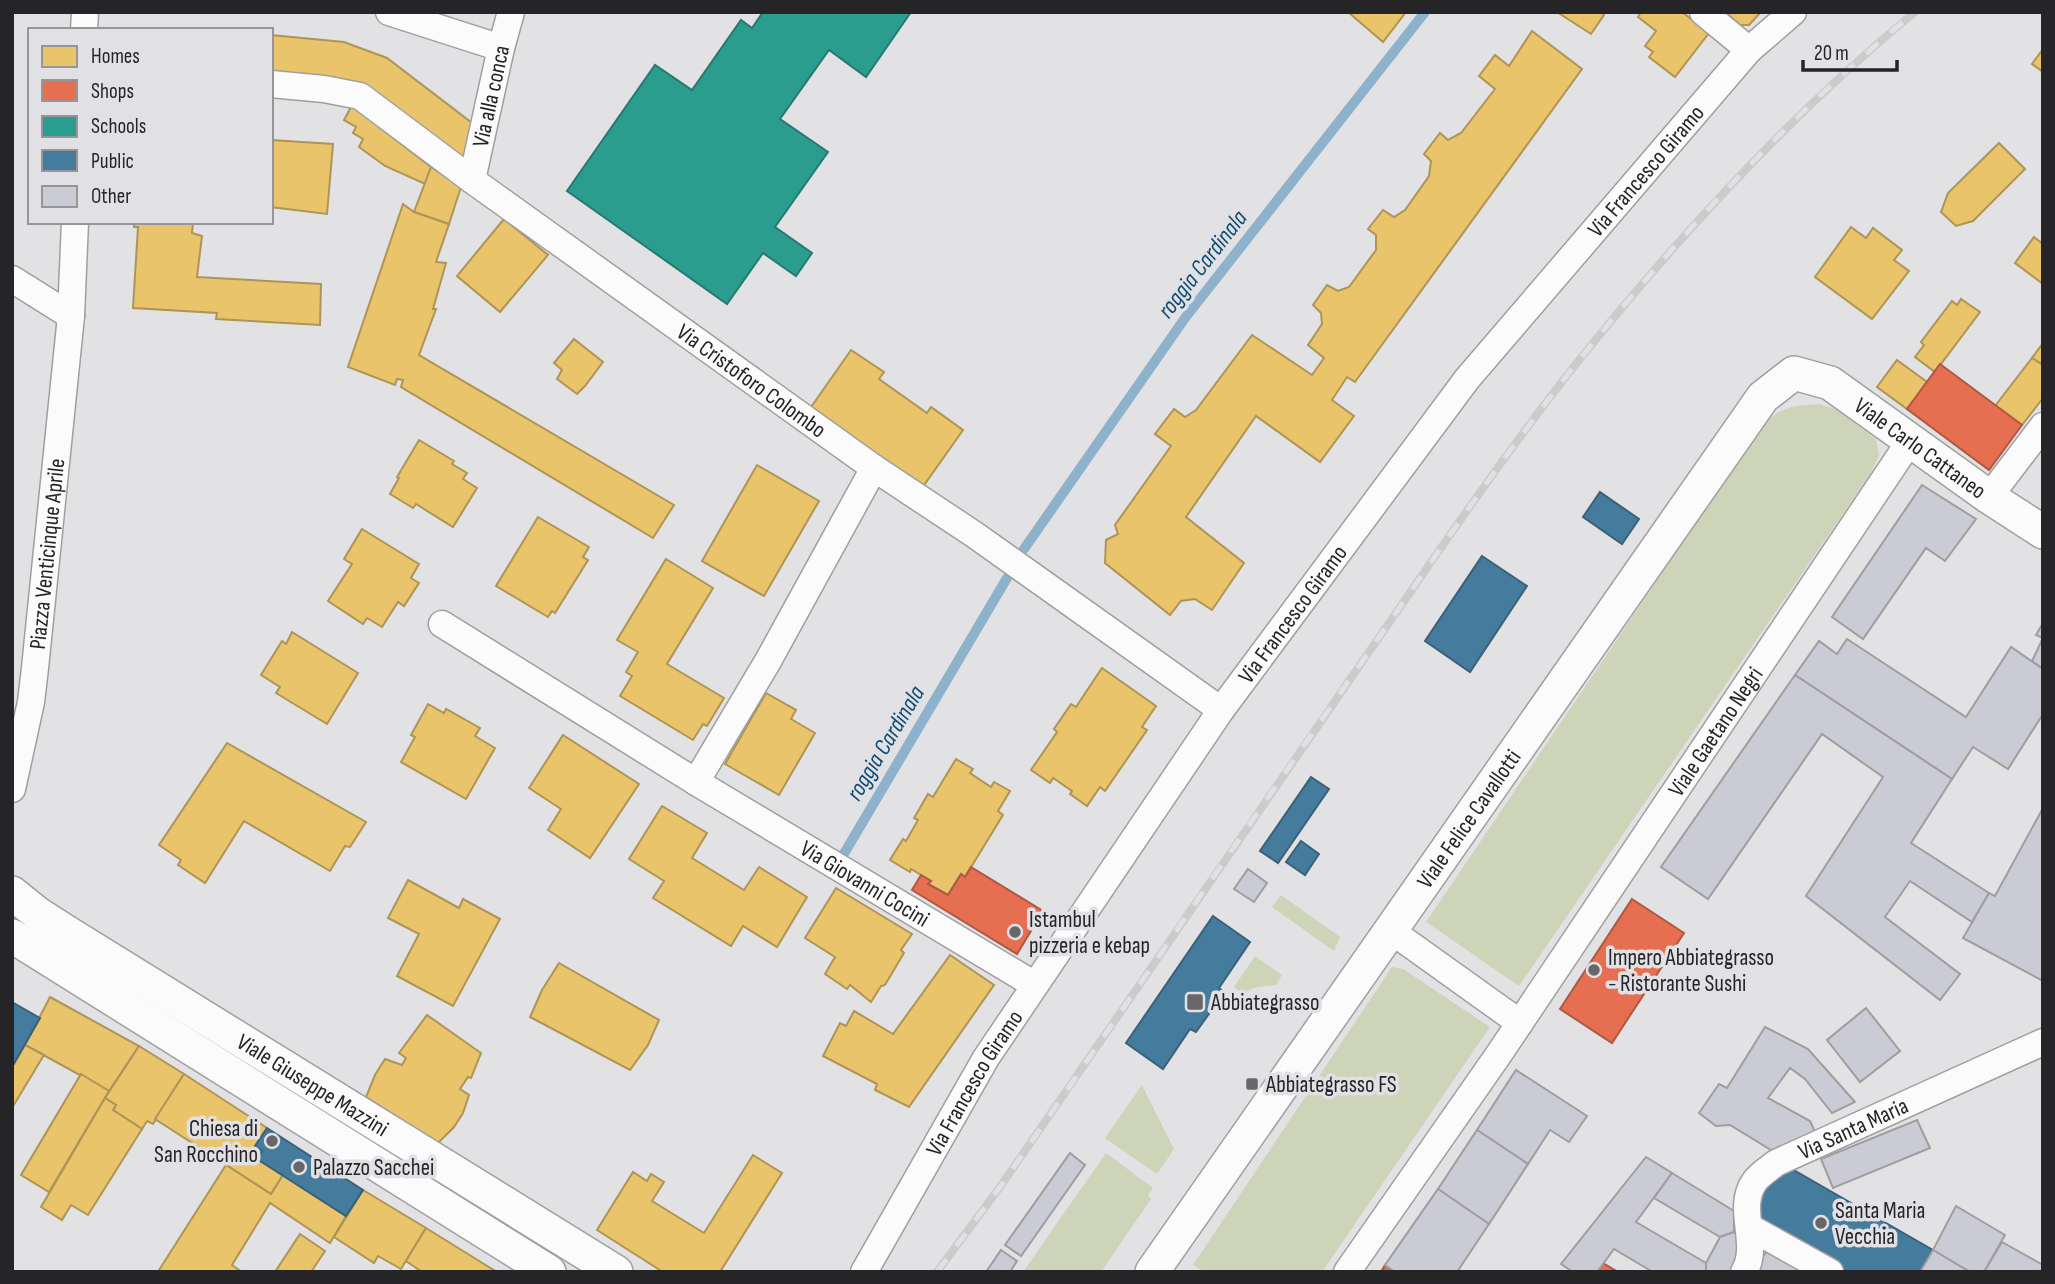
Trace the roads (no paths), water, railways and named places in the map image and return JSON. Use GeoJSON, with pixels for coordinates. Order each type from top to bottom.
{"type":"FeatureCollection","features":[{"type":"Feature","properties":{"kind":"street"},"geometry":{"type":"LineString","coordinates":[[388,12],[501,48]]}},
{"type":"Feature","properties":{"kind":"street","name":"Via alla conca"},"geometry":{"type":"LineString","coordinates":[[472,180],[511,12]]}},
{"type":"Feature","properties":{"kind":"street"},"geometry":{"type":"LineString","coordinates":[[1703,12],[1749,50]]}},
{"type":"Feature","properties":{"kind":"street","name":"Via Francesco Giramo"},"geometry":{"type":"LineString","coordinates":[[864,1272],[986,1058],[1221,710],[1466,379],[1749,50],[1793,12]]}},
{"type":"Feature","properties":{"kind":"street","name":"Via Cristoforo Colombo"},"geometry":{"type":"LineString","coordinates":[[273,84],[360,96],[472,180],[874,468],[975,535],[1221,710]]}},
{"type":"Feature","properties":{"kind":"street","name":"Piazza Venticinque Aprile"},"geometry":{"type":"LineString","coordinates":[[12,789],[31,702],[71,316],[75,224]]}},
{"type":"Feature","properties":{"kind":"street"},"geometry":{"type":"LineString","coordinates":[[12,279],[71,316]]}},
{"type":"Feature","properties":{"kind":"street","name":"Viale Carlo Cattaneo"},"geometry":{"type":"LineString","coordinates":[[1794,373],[1830,383],[1989,497],[2043,532]]}},
{"type":"Feature","properties":{"kind":"street","name":"Viale Felice Cavallotti"},"geometry":{"type":"LineString","coordinates":[[1152,1272],[1763,397],[1794,373]]}},
{"type":"Feature","properties":{"kind":"street"},"geometry":{"type":"LineString","coordinates":[[1989,497],[2043,426]]}},
{"type":"Feature","properties":{"kind":"street","name":"Viale Gaetano Negri"},"geometry":{"type":"LineString","coordinates":[[1347,1272],[1520,1023],[1910,441]]}},
{"type":"Feature","properties":{"kind":"street"},"geometry":{"type":"LineString","coordinates":[[696,782],[768,660],[874,468]]}},
{"type":"Feature","properties":{"kind":"street","name":"Via Giovanni Cocini"},"geometry":{"type":"LineString","coordinates":[[442,624],[696,782],[1035,985]]}},
{"type":"Feature","properties":{"kind":"street","name":"Viale Giuseppe Mazzini"},"geometry":{"type":"LineString","coordinates":[[12,893],[66,932],[616,1272]]}},
{"type":"Feature","properties":{"kind":"street"},"geometry":{"type":"LineString","coordinates":[[1390,930],[1520,1023]]}},
{"type":"Feature","properties":{"kind":"street","name":"Viale Giuseppe Mazzini"},"geometry":{"type":"LineString","coordinates":[[12,936],[549,1272]]}},
{"type":"Feature","properties":{"kind":"street","name":"Via Santa Maria"},"geometry":{"type":"LineString","coordinates":[[1744,1272],[1749,1263],[1749,1227],[1745,1203],[1755,1181],[1776,1163],[2043,1042]]}},
{"type":"Feature","properties":{"kind":"street"},"geometry":{"type":"LineString","coordinates":[[1749,1227],[1830,1272]]}},
{"type":"Feature","properties":{"kind":"waterway","name":"roggia Cardinala"},"geometry":{"type":"LineString","coordinates":[[1024,549],[1185,318],[1425,12]]}},
{"type":"Feature","properties":{"kind":"waterway","name":"roggia Cardinala"},"geometry":{"type":"LineString","coordinates":[[842,857],[1007,578]]}},
{"type":"Feature","properties":{"kind":"railway"},"geometry":{"type":"LineString","coordinates":[[937,1272],[1000,1187],[1469,508],[1572,369],[1692,227],[1777,137],[1915,12]]}},
{"type":"Feature","properties":{"kind":"place","name":"Istambul pizzeria e kebap"},"geometry":{"type":"Point","coordinates":[1015,932]}},
{"type":"Feature","properties":{"kind":"place","name":"Impero Abbiategrasso - Ristorante Sushi"},"geometry":{"type":"Point","coordinates":[1594,970]}},
{"type":"Feature","properties":{"kind":"place","name":"Abbiategrasso"},"geometry":{"type":"Point","coordinates":[1195,1002]}},
{"type":"Feature","properties":{"kind":"place","name":"Abbiategrasso FS"},"geometry":{"type":"Point","coordinates":[1252,1084]}},
{"type":"Feature","properties":{"kind":"place","name":"Chiesa di San Rocchino"},"geometry":{"type":"Point","coordinates":[272,1141]}},
{"type":"Feature","properties":{"kind":"place","name":"Palazzo Sacchei"},"geometry":{"type":"Point","coordinates":[299,1167]}},
{"type":"Feature","properties":{"kind":"place","name":"Santa Maria Vecchia"},"geometry":{"type":"Point","coordinates":[1821,1223]}}]}
